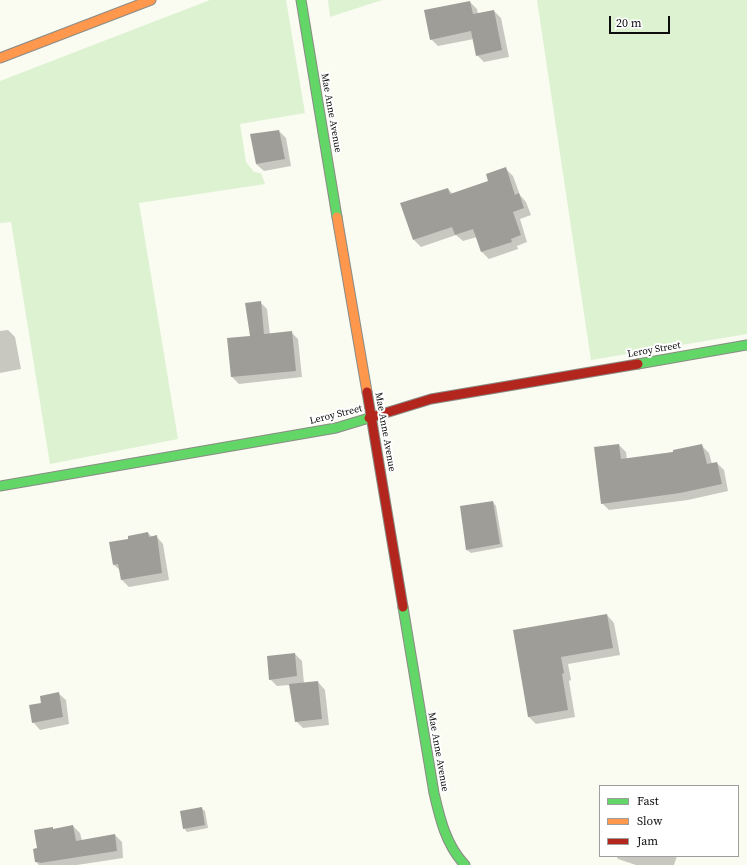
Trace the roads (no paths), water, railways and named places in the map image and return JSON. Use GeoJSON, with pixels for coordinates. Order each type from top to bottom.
{"type":"FeatureCollection","features":[{"type":"Feature","properties":{"kind":"main road"},"geometry":{"type":"LineString","coordinates":[[0,58],[151,0]]}},
{"type":"Feature","properties":{"kind":"main road","name":"Mae Anne Avenue"},"geometry":{"type":"LineString","coordinates":[[301,0],[434,793],[445,836],[453,851],[464,864]]}},
{"type":"Feature","properties":{"kind":"main road","name":"Leroy Street"},"geometry":{"type":"LineString","coordinates":[[0,486],[336,428],[372,418],[400,407],[431,399],[747,345]]}}]}
